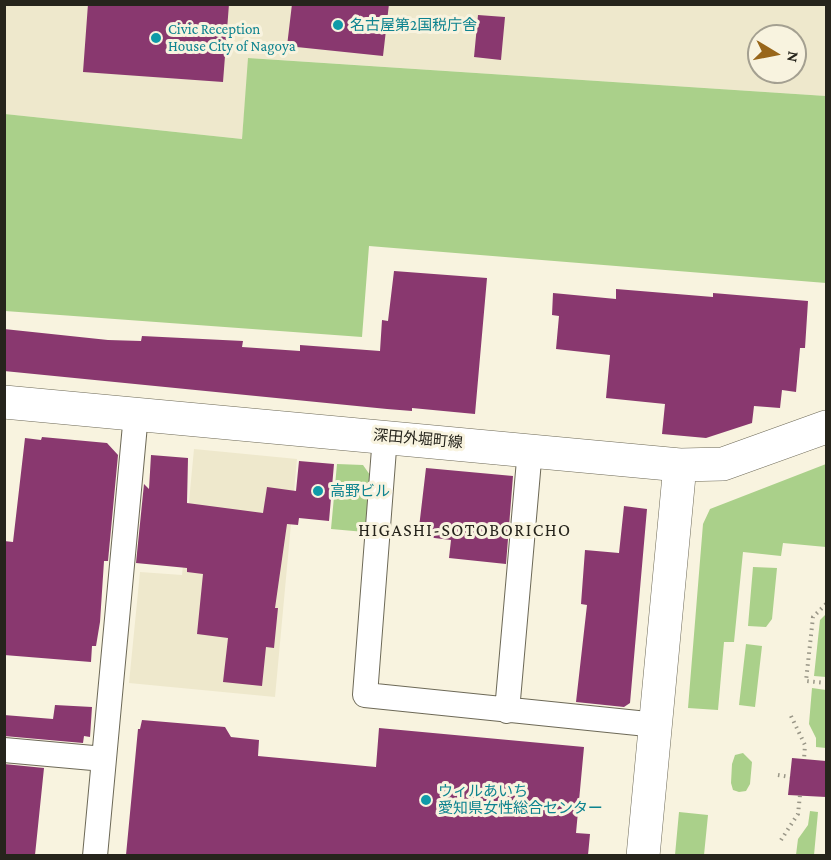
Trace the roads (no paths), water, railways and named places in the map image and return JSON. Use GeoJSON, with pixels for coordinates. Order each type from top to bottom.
{"type":"FeatureCollection","features":[{"type":"Feature","properties":{"kind":"street","name":"深田外堀町線"},"geometry":{"type":"LineString","coordinates":[[4,402],[530,449],[680,465],[723,464],[826,427]]}},
{"type":"Feature","properties":{"kind":"street"},"geometry":{"type":"LineString","coordinates":[[95,855],[136,414]]}},
{"type":"Feature","properties":{"kind":"street"},"geometry":{"type":"LineString","coordinates":[[386,436],[364,695],[657,725]]}},
{"type":"Feature","properties":{"kind":"street"},"geometry":{"type":"LineString","coordinates":[[507,711],[530,449]]}},
{"type":"Feature","properties":{"kind":"street"},"geometry":{"type":"LineString","coordinates":[[643,855],[680,465]]}},
{"type":"Feature","properties":{"kind":"street"},"geometry":{"type":"LineString","coordinates":[[4,750],[104,759]]}},
{"type":"Feature","properties":{"kind":"place","name":"名古屋第2国税庁舎"},"geometry":{"type":"Point","coordinates":[338,25]}},
{"type":"Feature","properties":{"kind":"place","name":"Civic Reception House City of Nagoya"},"geometry":{"type":"Point","coordinates":[156,38]}},
{"type":"Feature","properties":{"kind":"place","name":"高野ビル"},"geometry":{"type":"Point","coordinates":[318,491]}},
{"type":"Feature","properties":{"kind":"place","name":"ウィルあいち 愛知県女性総合センター"},"geometry":{"type":"Point","coordinates":[426,800]}},
{"type":"Feature","properties":{"kind":"district","name":"HIGASHI-SOTOBORICHO"},"geometry":{"type":"Point","coordinates":[465,530]}}]}
